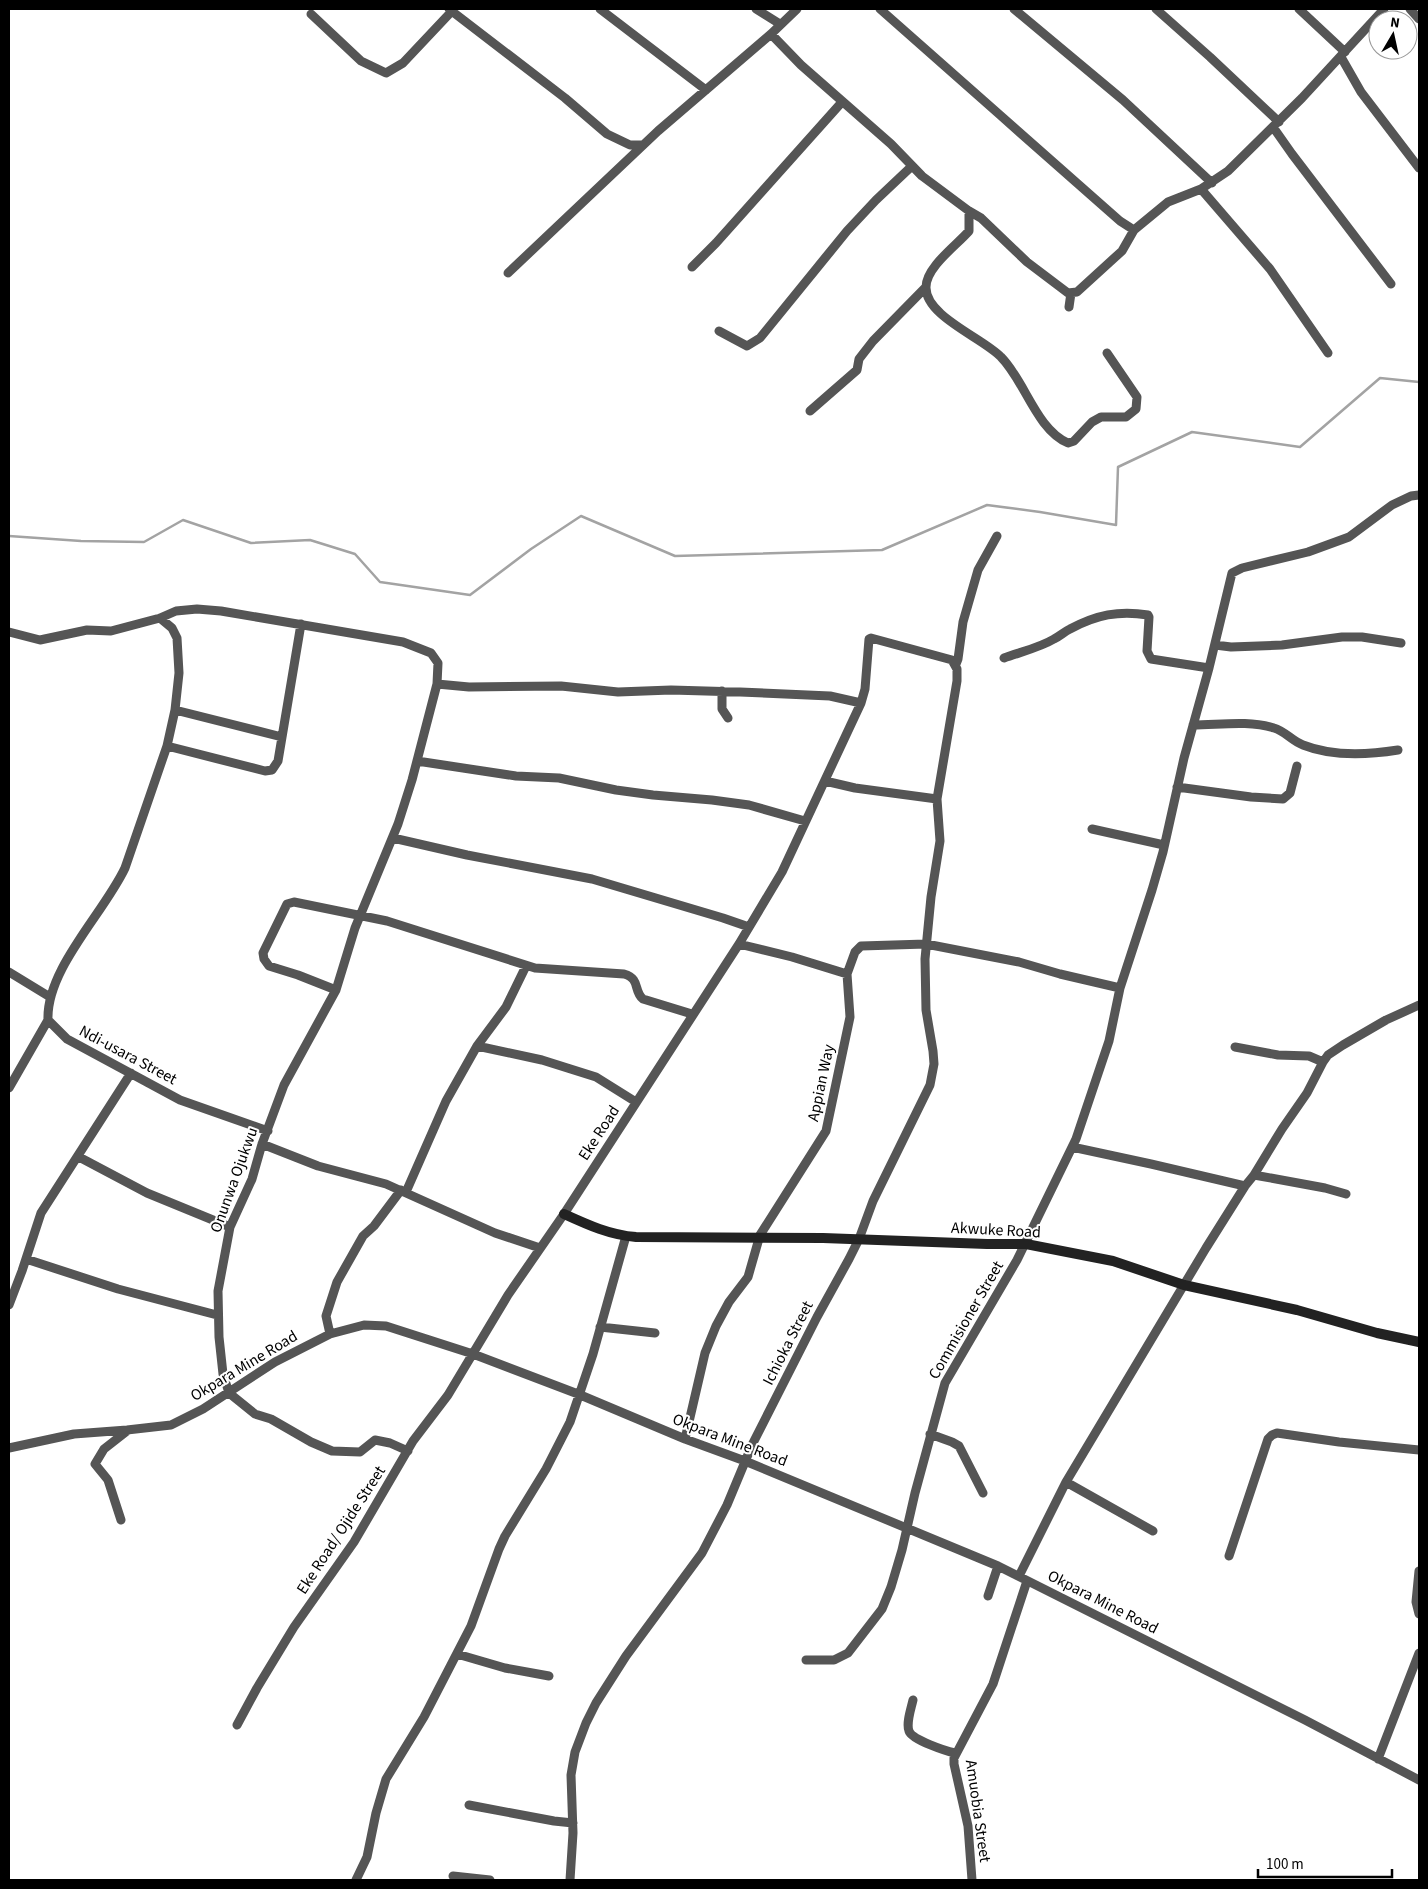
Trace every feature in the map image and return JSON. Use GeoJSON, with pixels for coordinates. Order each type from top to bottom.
{"type":"FeatureCollection","features":[{"type":"Feature","properties":{"kind":"main road","name":"Akwuke Road"},"geometry":{"type":"LineString","coordinates":[[564,1214],[604,1231],[626,1236],[859,1239],[1026,1244],[1123,1264],[1184,1285],[1307,1312],[1377,1333],[1419,1342]]}},
{"type":"Feature","properties":{"kind":"street"},"geometry":{"type":"LineString","coordinates":[[600,9],[706,90]]}},
{"type":"Feature","properties":{"kind":"street"},"geometry":{"type":"LineString","coordinates":[[756,9],[780,24]]}},
{"type":"Feature","properties":{"kind":"street"},"geometry":{"type":"LineString","coordinates":[[508,273],[642,145],[797,9]]}},
{"type":"Feature","properties":{"kind":"street"},"geometry":{"type":"LineString","coordinates":[[880,9],[1020,134],[1120,221],[1134,230]]}},
{"type":"Feature","properties":{"kind":"street"},"geometry":{"type":"LineString","coordinates":[[1014,9],[1122,100],[1212,183]]}},
{"type":"Feature","properties":{"kind":"street"},"geometry":{"type":"LineString","coordinates":[[1156,9],[1210,57],[1276,125],[1292,154],[1392,284]]}},
{"type":"Feature","properties":{"kind":"street"},"geometry":{"type":"LineString","coordinates":[[1299,9],[1343,55],[1361,92],[1419,168]]}},
{"type":"Feature","properties":{"kind":"street"},"geometry":{"type":"LineString","coordinates":[[770,34],[800,65],[891,144],[922,176],[981,218],[1027,262],[1068,293],[1071,293],[1077,292],[1122,250],[1134,230],[1168,202],[1212,183],[1234,165],[1276,125],[1384,9]]}},
{"type":"Feature","properties":{"kind":"street"},"geometry":{"type":"LineString","coordinates":[[1410,9],[1419,19]]}},
{"type":"Feature","properties":{"kind":"street"},"geometry":{"type":"LineString","coordinates":[[311,14],[361,61],[386,73],[402,63],[450,10],[564,98],[607,134],[630,145],[642,145]]}},
{"type":"Feature","properties":{"kind":"street"},"geometry":{"type":"LineString","coordinates":[[692,267],[716,243],[842,102]]}},
{"type":"Feature","properties":{"kind":"street"},"geometry":{"type":"LineString","coordinates":[[719,331],[747,346],[760,338],[847,231],[912,166]]}},
{"type":"Feature","properties":{"kind":"street"},"geometry":{"type":"LineString","coordinates":[[1201,189],[1270,269],[1328,352]]}},
{"type":"Feature","properties":{"kind":"street"},"geometry":{"type":"LineString","coordinates":[[969,211],[969,231],[936,265],[927,280],[927,295],[934,306],[1001,356],[1046,424],[1061,440],[1068,443],[1074,441],[1092,422],[1102,417],[1126,416],[1136,409],[1137,396],[1106,354]]}},
{"type":"Feature","properties":{"kind":"street"},"geometry":{"type":"LineString","coordinates":[[810,412],[857,370],[860,359],[873,341],[926,287]]}},
{"type":"Feature","properties":{"kind":"street"},"geometry":{"type":"LineString","coordinates":[[1069,307],[1071,293]]}},
{"type":"Feature","properties":{"kind":"street","name":"Commisioner Street"},"geometry":{"type":"LineString","coordinates":[[806,1660],[834,1660],[848,1653],[882,1608],[891,1586],[945,1383],[1026,1244],[1072,1147],[1109,1041],[1120,988],[1146,912],[1232,573],[1242,568],[1308,552],[1349,537],[1392,505],[1411,496],[1419,495]]}},
{"type":"Feature","properties":{"kind":"street","name":"Ichioka Street"},"geometry":{"type":"LineString","coordinates":[[570,1880],[573,1823],[571,1786],[573,1764],[579,1740],[586,1723],[596,1703],[626,1656],[702,1553],[727,1505],[745,1461],[817,1317],[859,1239],[873,1201],[922,1105],[930,1085],[934,1064],[924,992],[926,944],[940,841],[936,799],[956,681],[956,664],[963,622],[978,570],[996,536]]}},
{"type":"Feature","properties":{"kind":"street","name":"Onunwa Ojukwu"},"geometry":{"type":"LineString","coordinates":[[9,632],[44,639],[87,630],[112,631],[160,618],[176,611],[197,609],[221,611],[389,638],[431,653],[438,663],[437,684],[417,761],[393,838],[359,917],[336,990],[290,1072],[262,1144],[252,1179],[230,1227],[220,1273],[218,1315],[223,1374],[229,1393]]}},
{"type":"Feature","properties":{"kind":"street"},"geometry":{"type":"LineString","coordinates":[[1004,658],[1054,640],[1069,629],[1086,621],[1114,612],[1130,612],[1148,615],[1149,617],[1147,651],[1151,660],[1209,668]]}},
{"type":"Feature","properties":{"kind":"street"},"geometry":{"type":"LineString","coordinates":[[9,1088],[48,1020],[50,997],[62,970],[76,944],[116,887],[134,846],[167,746],[175,710],[178,638],[172,628],[160,618]]}},
{"type":"Feature","properties":{"kind":"street"},"geometry":{"type":"LineString","coordinates":[[167,746],[270,771],[274,768],[278,761],[301,624]]}},
{"type":"Feature","properties":{"kind":"street"},"geometry":{"type":"LineString","coordinates":[[1215,645],[1231,647],[1282,645],[1342,637],[1362,637],[1401,643]]}},
{"type":"Feature","properties":{"kind":"street","name":"Eke Road"},"geometry":{"type":"LineString","coordinates":[[473,1354],[508,1295],[564,1214],[739,944],[782,872],[861,703],[865,689],[867,640],[871,638],[952,660],[956,664]]}},
{"type":"Feature","properties":{"kind":"street"},"geometry":{"type":"LineString","coordinates":[[437,684],[469,687],[561,686],[618,692],[722,691],[830,696],[861,703]]}},
{"type":"Feature","properties":{"kind":"street"},"geometry":{"type":"LineString","coordinates":[[722,691],[722,709],[728,718]]}},
{"type":"Feature","properties":{"kind":"street"},"geometry":{"type":"LineString","coordinates":[[175,710],[282,737]]}},
{"type":"Feature","properties":{"kind":"street"},"geometry":{"type":"LineString","coordinates":[[1193,725],[1236,723],[1268,726],[1284,732],[1301,745],[1336,752],[1359,754],[1398,750]]}},
{"type":"Feature","properties":{"kind":"street"},"geometry":{"type":"LineString","coordinates":[[417,761],[508,775],[559,778],[616,790],[749,805],[805,821]]}},
{"type":"Feature","properties":{"kind":"street"},"geometry":{"type":"LineString","coordinates":[[1177,787],[1251,797],[1283,799],[1290,792],[1297,766]]}},
{"type":"Feature","properties":{"kind":"street"},"geometry":{"type":"LineString","coordinates":[[825,781],[855,788],[936,799]]}},
{"type":"Feature","properties":{"kind":"street"},"geometry":{"type":"LineString","coordinates":[[1092,829],[1164,845]]}},
{"type":"Feature","properties":{"kind":"street"},"geometry":{"type":"LineString","coordinates":[[393,838],[468,855],[592,879],[723,918],[749,928]]}},
{"type":"Feature","properties":{"kind":"street"},"geometry":{"type":"LineString","coordinates":[[336,990],[298,974],[269,966],[264,959],[263,953],[288,904],[294,902],[402,926],[526,966],[544,970],[629,976],[636,983],[639,996],[643,999],[692,1014]]}},
{"type":"Feature","properties":{"kind":"street"},"geometry":{"type":"LineString","coordinates":[[739,944],[792,957],[847,974],[855,952],[861,946],[926,944],[1019,962],[1054,973],[1120,988]]}},
{"type":"Feature","properties":{"kind":"street"},"geometry":{"type":"LineString","coordinates":[[330,1334],[326,1316],[337,1282],[363,1236],[404,1191],[446,1100],[478,1046],[506,1007],[526,966]]}},
{"type":"Feature","properties":{"kind":"street"},"geometry":{"type":"LineString","coordinates":[[9,972],[50,997]]}},
{"type":"Feature","properties":{"kind":"street","name":"Appian Way"},"geometry":{"type":"LineString","coordinates":[[685,1439],[708,1344],[722,1313],[748,1277],[759,1239],[826,1131],[850,1017],[847,974]]}},
{"type":"Feature","properties":{"kind":"street"},"geometry":{"type":"LineString","coordinates":[[1235,1047],[1278,1055],[1309,1056],[1323,1062],[1328,1055],[1343,1045],[1386,1020],[1419,1005]]}},
{"type":"Feature","properties":{"kind":"street","name":"Ndi-usara Street"},"geometry":{"type":"LineString","coordinates":[[48,1020],[67,1039],[180,1100],[268,1131]]}},
{"type":"Feature","properties":{"kind":"street"},"geometry":{"type":"LineString","coordinates":[[478,1046],[542,1060],[596,1077],[636,1102]]}},
{"type":"Feature","properties":{"kind":"street","name":"Amuobia Street"},"geometry":{"type":"LineString","coordinates":[[972,1880],[968,1826],[954,1764],[956,1753],[978,1716],[993,1684],[1023,1578],[1066,1482],[1245,1186],[1307,1093],[1323,1062]]}},
{"type":"Feature","properties":{"kind":"street"},"geometry":{"type":"LineString","coordinates":[[9,1305],[41,1213],[132,1073]]}},
{"type":"Feature","properties":{"kind":"street"},"geometry":{"type":"LineString","coordinates":[[262,1144],[318,1166],[386,1184],[495,1233],[540,1248]]}},
{"type":"Feature","properties":{"kind":"street"},"geometry":{"type":"LineString","coordinates":[[1072,1147],[1245,1186]]}},
{"type":"Feature","properties":{"kind":"street"},"geometry":{"type":"LineString","coordinates":[[79,1157],[147,1193],[230,1227]]}},
{"type":"Feature","properties":{"kind":"street"},"geometry":{"type":"LineString","coordinates":[[1254,1175],[1346,1194]]}},
{"type":"Feature","properties":{"kind":"street"},"geometry":{"type":"LineString","coordinates":[[356,1880],[367,1857],[376,1813],[386,1779],[424,1717],[457,1654],[471,1626],[499,1549],[546,1469],[570,1422],[593,1354],[626,1236]]}},
{"type":"Feature","properties":{"kind":"street"},"geometry":{"type":"LineString","coordinates":[[26,1259],[118,1289],[218,1315]]}},
{"type":"Feature","properties":{"kind":"street","name":"Okpara Mine Road"},"geometry":{"type":"LineString","coordinates":[[9,1448],[74,1434],[171,1425],[203,1409],[266,1367],[330,1334],[356,1326],[379,1325],[473,1354],[578,1394],[998,1566],[1305,1720],[1419,1780]]}},
{"type":"Feature","properties":{"kind":"street"},"geometry":{"type":"LineString","coordinates":[[600,1326],[655,1333]]}},
{"type":"Feature","properties":{"kind":"street","name":"Eke Road/ Ojide Street"},"geometry":{"type":"LineString","coordinates":[[237,1725],[294,1627],[354,1542],[420,1431],[448,1396],[473,1354]]}},
{"type":"Feature","properties":{"kind":"street"},"geometry":{"type":"LineString","coordinates":[[229,1393],[256,1414],[272,1419],[311,1442],[332,1451],[360,1452],[375,1440],[390,1443],[408,1451]]}},
{"type":"Feature","properties":{"kind":"street"},"geometry":{"type":"LineString","coordinates":[[122,1520],[108,1480],[95,1466],[104,1449],[127,1430]]}},
{"type":"Feature","properties":{"kind":"street"},"geometry":{"type":"LineString","coordinates":[[1229,1556],[1268,1439],[1272,1434],[1277,1433],[1339,1442],[1419,1450]]}},
{"type":"Feature","properties":{"kind":"street"},"geometry":{"type":"LineString","coordinates":[[930,1434],[959,1446],[983,1493]]}},
{"type":"Feature","properties":{"kind":"street"},"geometry":{"type":"LineString","coordinates":[[1066,1482],[1153,1531]]}},
{"type":"Feature","properties":{"kind":"street"},"geometry":{"type":"LineString","coordinates":[[988,1596],[998,1566]]}},
{"type":"Feature","properties":{"kind":"street"},"geometry":{"type":"LineString","coordinates":[[1419,1571],[1416,1602],[1419,1614]]}},
{"type":"Feature","properties":{"kind":"street"},"geometry":{"type":"LineString","coordinates":[[1378,1759],[1419,1653]]}},
{"type":"Feature","properties":{"kind":"street"},"geometry":{"type":"LineString","coordinates":[[457,1654],[504,1668],[549,1676]]}},
{"type":"Feature","properties":{"kind":"street"},"geometry":{"type":"LineString","coordinates":[[913,1700],[908,1730],[912,1736],[946,1751],[956,1753]]}},
{"type":"Feature","properties":{"kind":"street"},"geometry":{"type":"LineString","coordinates":[[469,1805],[573,1823]]}},
{"type":"Feature","properties":{"kind":"street"},"geometry":{"type":"LineString","coordinates":[[453,1876],[490,1880]]}},
{"type":"Feature","properties":{"kind":"waterway"},"geometry":{"type":"LineString","coordinates":[[9,536],[81,541],[144,542],[183,520],[251,543],[310,540],[355,554],[380,582],[470,595],[531,549],[581,516],[675,556],[882,550],[987,505],[1116,525],[1118,467],[1192,432],[1300,447],[1380,378],[1419,382]]}}]}
